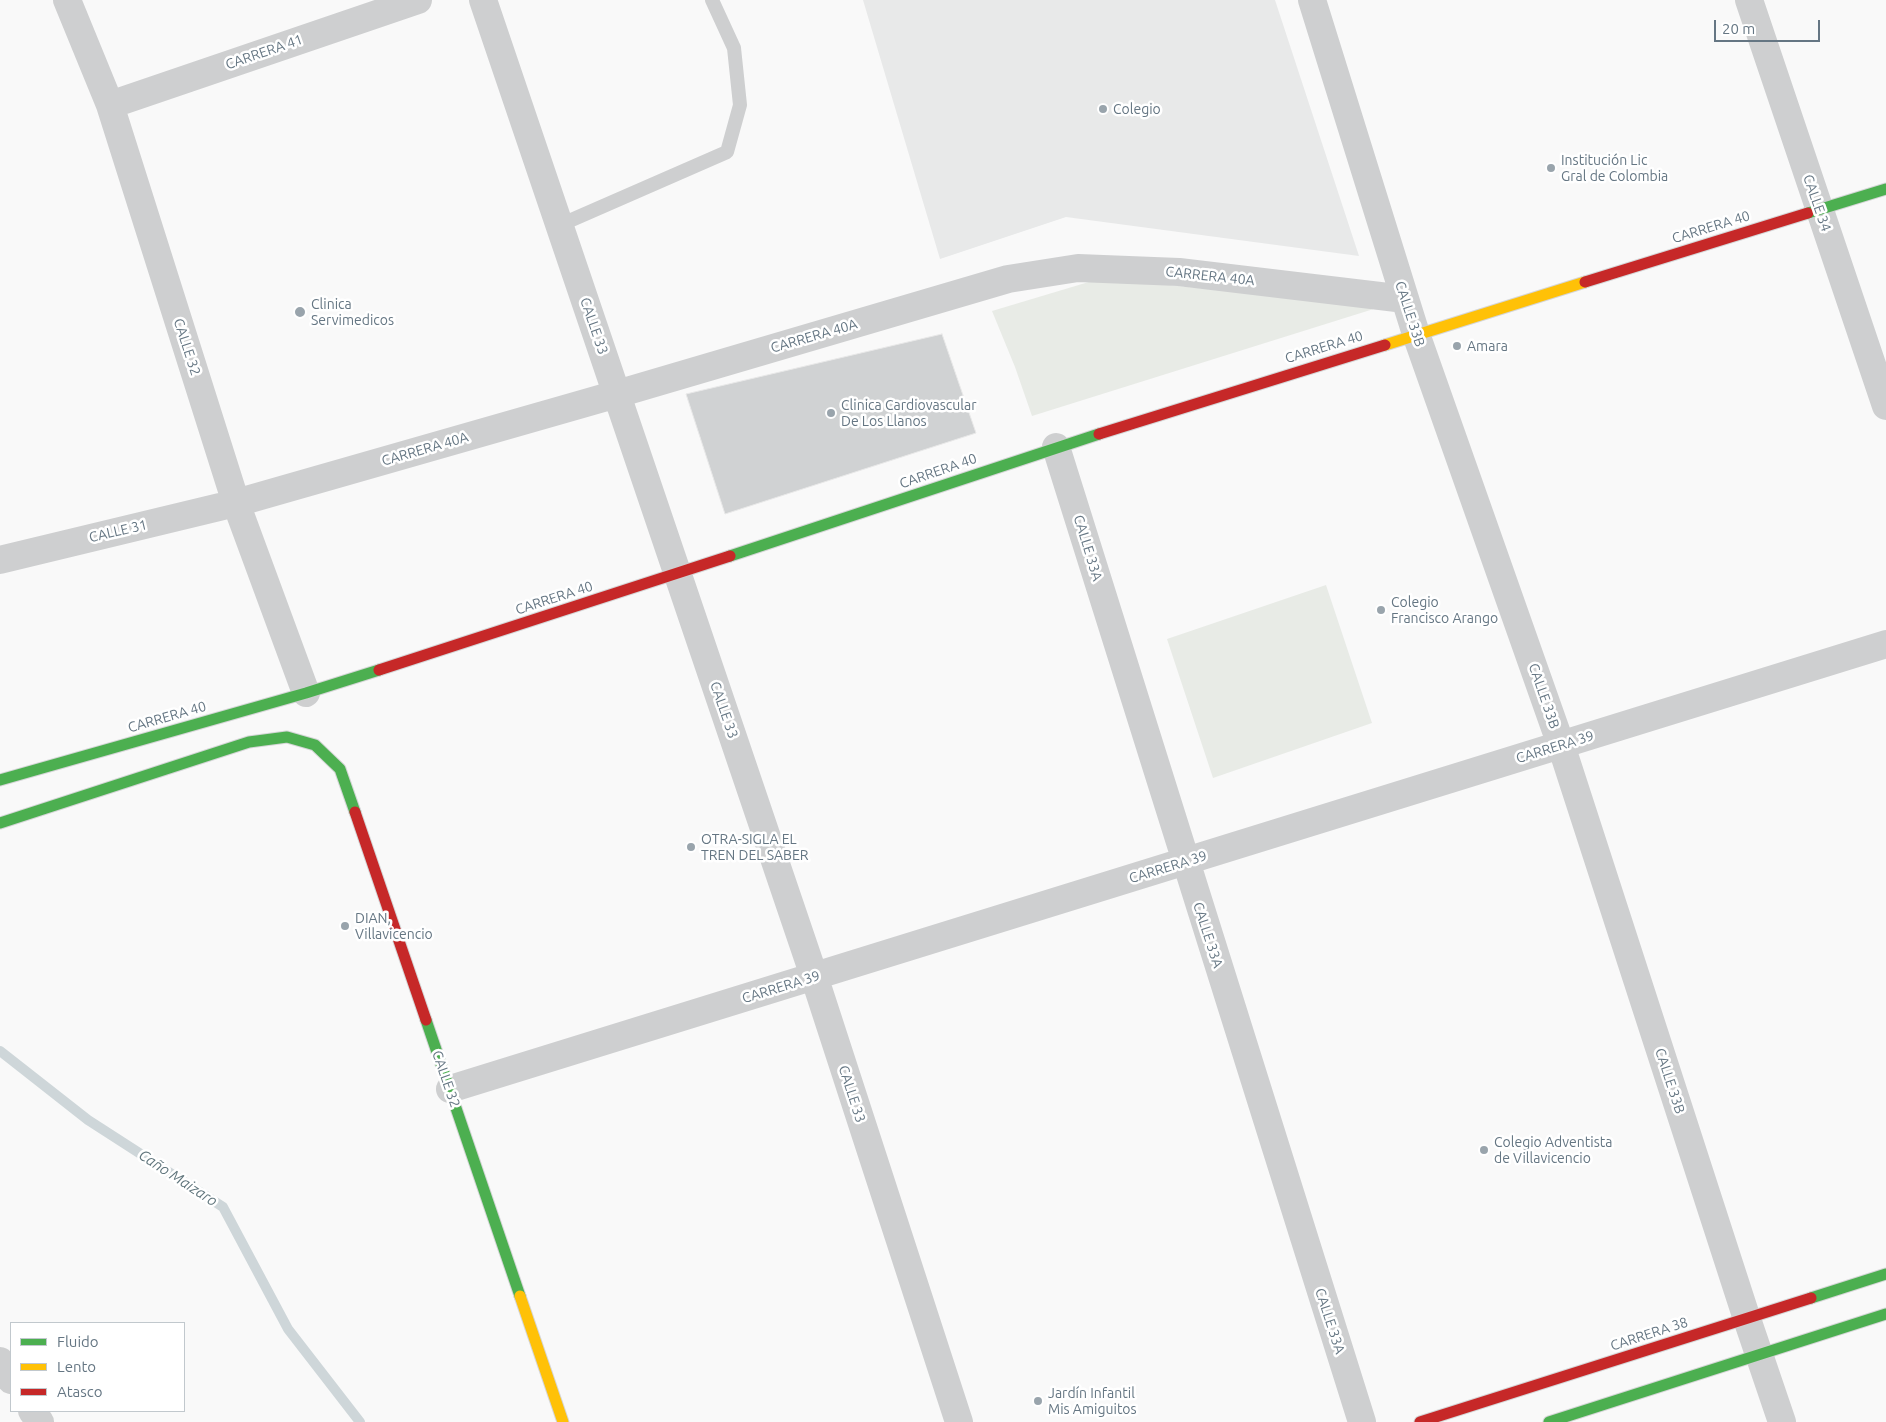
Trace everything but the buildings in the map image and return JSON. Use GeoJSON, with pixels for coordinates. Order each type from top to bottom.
{"type":"FeatureCollection","features":[{"type":"Feature","properties":{"kind":"street","name":"CALLE 32"},"geometry":{"type":"LineString","coordinates":[[68,0],[110,105],[236,503],[306,693]]}},
{"type":"Feature","properties":{"kind":"street","name":"CARRERA 41"},"geometry":{"type":"LineString","coordinates":[[110,105],[418,0]]}},
{"type":"Feature","properties":{"kind":"street","name":"CALLE 33"},"geometry":{"type":"LineString","coordinates":[[483,0],[814,976],[959,1422]]}},
{"type":"Feature","properties":{"kind":"street","name":"CALLE 33B"},"geometry":{"type":"LineString","coordinates":[[1312,0],[1416,334],[1561,745],[1782,1422]]}},
{"type":"Feature","properties":{"kind":"street","name":"CALLE 34"},"geometry":{"type":"LineString","coordinates":[[1749,0],[1886,406]]}},
{"type":"Feature","properties":{"kind":"street","name":"CARRERA 40"},"geometry":{"type":"LineString","coordinates":[[0,780],[306,693],[677,574],[1056,447],[1886,189]]}},
{"type":"Feature","properties":{"kind":"street","name":"CARRERA 40A"},"geometry":{"type":"LineString","coordinates":[[236,503],[1008,279],[1078,268],[1179,272],[1405,299]]}},
{"type":"Feature","properties":{"kind":"street","name":"CALLE 33A"},"geometry":{"type":"LineString","coordinates":[[1056,447],[1362,1422]]}},
{"type":"Feature","properties":{"kind":"street","name":"CALLE 31"},"geometry":{"type":"LineString","coordinates":[[0,560],[236,503]]}},
{"type":"Feature","properties":{"kind":"street","name":"CARRERA 39"},"geometry":{"type":"LineString","coordinates":[[450,1090],[1886,644]]}},
{"type":"Feature","properties":{"kind":"street","name":"CALLE 32"},"geometry":{"type":"LineString","coordinates":[[0,823],[249,742],[287,737],[315,745],[340,768],[562,1420]]}},
{"type":"Feature","properties":{"kind":"street","name":"CARRERA 38"},"geometry":{"type":"LineString","coordinates":[[1420,1422],[1886,1274]]}},
{"type":"Feature","properties":{"kind":"street"},"geometry":{"type":"LineString","coordinates":[[1549,1422],[1886,1314]]}},
{"type":"Feature","properties":{"kind":"street"},"geometry":{"type":"LineString","coordinates":[[0,1360],[10,1378]]}},
{"type":"Feature","properties":{"kind":"lane"},"geometry":{"type":"LineString","coordinates":[[560,225],[727,152],[740,105],[734,48],[712,0]]}},
{"type":"Feature","properties":{"kind":"lane"},"geometry":{"type":"LineString","coordinates":[[546,1422],[562,1420]]}},
{"type":"Feature","properties":{"kind":"shaded area","name":"Colegio"},"geometry":{"type":"Polygon","coordinates":[[[863,0],[1275,0],[1359,256],[1066,217],[940,259],[863,0]]]}},
{"type":"Feature","properties":{"kind":"shaded area"},"geometry":{"type":"Polygon","coordinates":[[[1102,278],[1380,307],[1032,416],[1015,367],[992,311],[1102,278]]]}},
{"type":"Feature","properties":{"kind":"shaded area"},"geometry":{"type":"Polygon","coordinates":[[[1326,585],[1372,723],[1213,778],[1167,639],[1326,585]]]}},
{"type":"Feature","properties":{"kind":"waterway","name":"Caño Maizaro"},"geometry":{"type":"LineString","coordinates":[[0,1051],[88,1120],[223,1207],[288,1329],[360,1422]]}},
{"type":"Feature","properties":{"kind":"traffic: fast"},"geometry":{"type":"LineString","coordinates":[[1808,213],[1886,189]]}},
{"type":"Feature","properties":{"kind":"traffic: fast"},"geometry":{"type":"LineString","coordinates":[[730,556],[1099,434]]}},
{"type":"Feature","properties":{"kind":"traffic: fast"},"geometry":{"type":"LineString","coordinates":[[0,780],[306,693],[379,670]]}},
{"type":"Feature","properties":{"kind":"traffic: fast"},"geometry":{"type":"LineString","coordinates":[[0,823],[249,742],[287,737],[315,745],[340,769],[355,812]]}},
{"type":"Feature","properties":{"kind":"traffic: fast"},"geometry":{"type":"LineString","coordinates":[[426,1020],[520,1296]]}},
{"type":"Feature","properties":{"kind":"traffic: fast"},"geometry":{"type":"LineString","coordinates":[[1811,1298],[1886,1274]]}},
{"type":"Feature","properties":{"kind":"traffic: fast"},"geometry":{"type":"LineString","coordinates":[[1549,1422],[1886,1314]]}},
{"type":"Feature","properties":{"kind":"traffic: slow"},"geometry":{"type":"LineString","coordinates":[[1385,345],[1585,282]]}},
{"type":"Feature","properties":{"kind":"traffic: slow"},"geometry":{"type":"LineString","coordinates":[[520,1296],[563,1422]]}},
{"type":"Feature","properties":{"kind":"traffic: jam"},"geometry":{"type":"LineString","coordinates":[[1585,282],[1808,213]]}},
{"type":"Feature","properties":{"kind":"traffic: jam"},"geometry":{"type":"LineString","coordinates":[[1099,434],[1385,345]]}},
{"type":"Feature","properties":{"kind":"traffic: jam"},"geometry":{"type":"LineString","coordinates":[[379,670],[730,556]]}},
{"type":"Feature","properties":{"kind":"traffic: jam"},"geometry":{"type":"LineString","coordinates":[[355,812],[426,1020]]}},
{"type":"Feature","properties":{"kind":"traffic: jam"},"geometry":{"type":"LineString","coordinates":[[1420,1422],[1811,1298]]}},
{"type":"Feature","properties":{"kind":"place","name":"Colegio"},"geometry":{"type":"Point","coordinates":[1103,109]}},
{"type":"Feature","properties":{"kind":"place","name":"Institución Lic Gral de Colombia"},"geometry":{"type":"Point","coordinates":[1551,168]}},
{"type":"Feature","properties":{"kind":"place","name":"Clinica Servimedicos"},"geometry":{"type":"Point","coordinates":[300,312]}},
{"type":"Feature","properties":{"kind":"place","name":"Amara"},"geometry":{"type":"Point","coordinates":[1457,346]}},
{"type":"Feature","properties":{"kind":"place","name":"Clinica Cardiovascular De Los Llanos"},"geometry":{"type":"Point","coordinates":[831,413]}},
{"type":"Feature","properties":{"kind":"place","name":"Colegio Francisco Arango"},"geometry":{"type":"Point","coordinates":[1381,610]}},
{"type":"Feature","properties":{"kind":"place","name":"OTRA-SIGLA EL TREN DEL SABER"},"geometry":{"type":"Point","coordinates":[691,847]}},
{"type":"Feature","properties":{"kind":"place","name":"DIAN, Villavicencio"},"geometry":{"type":"Point","coordinates":[345,926]}},
{"type":"Feature","properties":{"kind":"place","name":"Colegio Adventista de Villavicencio"},"geometry":{"type":"Point","coordinates":[1484,1150]}},
{"type":"Feature","properties":{"kind":"place","name":"Jardín Infantil Mis Amiguitos"},"geometry":{"type":"Point","coordinates":[1038,1401]}}]}
